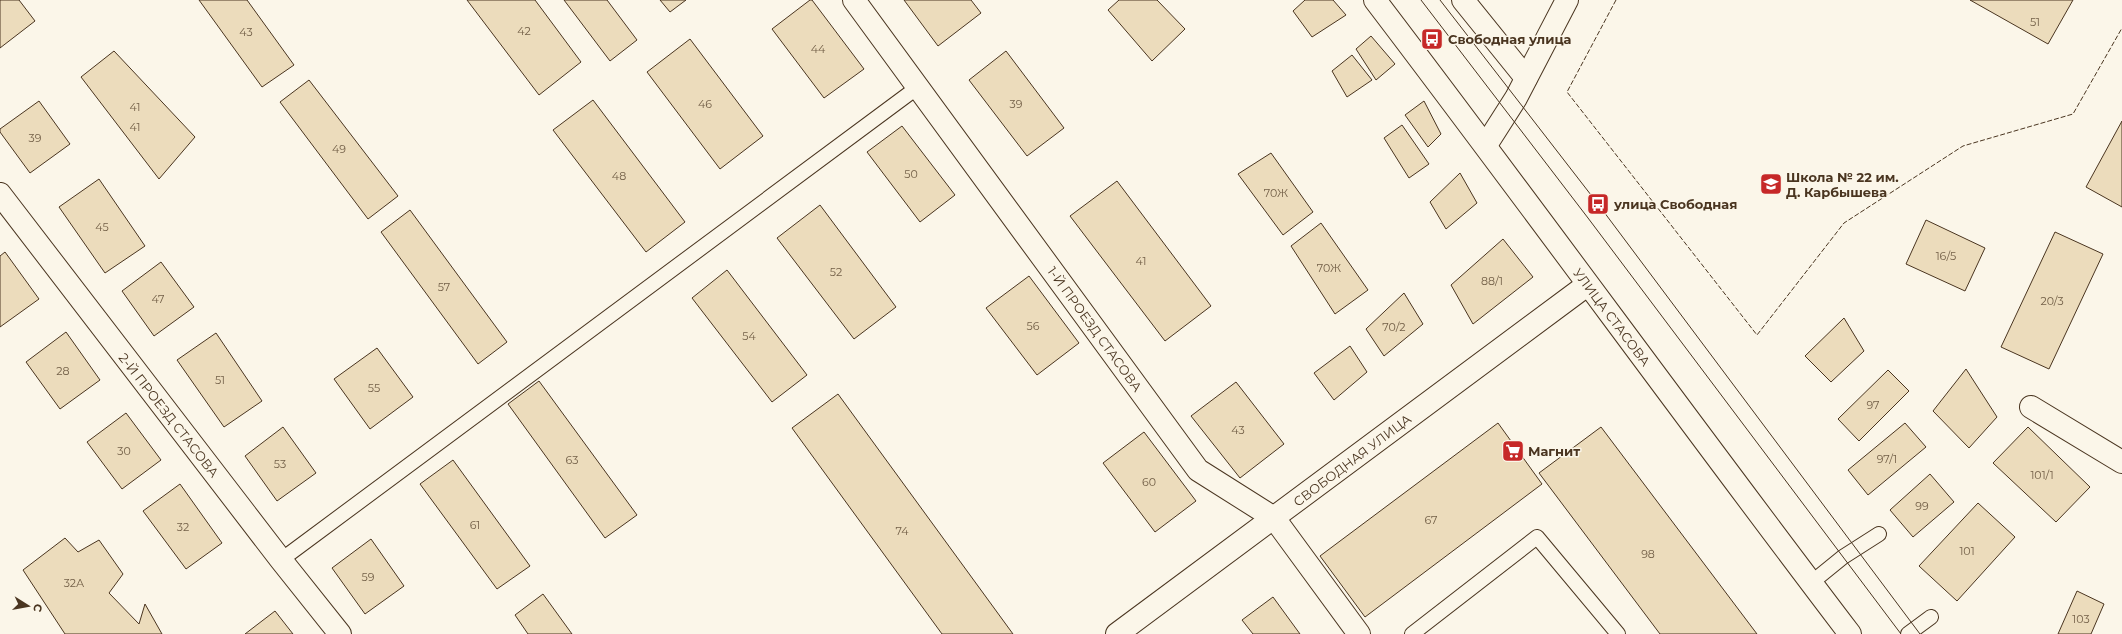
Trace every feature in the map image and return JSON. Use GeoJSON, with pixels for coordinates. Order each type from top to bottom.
{"type":"FeatureCollection","features":[{"type":"Feature","properties":{"kind":"street","name":"1-Й ПРОЕЗД СТАСОВА"},"geometry":{"type":"LineString","coordinates":[[854,0],[1198,470],[1274,518],[1359,634]]}},
{"type":"Feature","properties":{"kind":"street","name":"УЛИЦА СТАСОВА"},"geometry":{"type":"LineString","coordinates":[[1375,0],[1486,146],[1587,285],[1850,634]]}},
{"type":"Feature","properties":{"kind":"street"},"geometry":{"type":"LineString","coordinates":[[1463,0],[1526,78]]}},
{"type":"Feature","properties":{"kind":"street"},"geometry":{"type":"LineString","coordinates":[[1486,146],[1516,98],[1567,0]]}},
{"type":"Feature","properties":{"kind":"street","name":"2-Й ПРОЕЗД СТАСОВА"},"geometry":{"type":"LineString","coordinates":[[0,194],[281,560],[340,634]]}},
{"type":"Feature","properties":{"kind":"street","name":"СВОБОДНАЯ УЛИЦА"},"geometry":{"type":"LineString","coordinates":[[1117,634],[1587,285]]}},
{"type":"Feature","properties":{"kind":"street"},"geometry":{"type":"LineString","coordinates":[[2031,407],[2122,462]]}},
{"type":"Feature","properties":{"kind":"lane"},"geometry":{"type":"LineString","coordinates":[[281,560],[918,87]]}},
{"type":"Feature","properties":{"kind":"lane"},"geometry":{"type":"LineString","coordinates":[[1811,583],[1843,557],[1879,534]]}},
{"type":"Feature","properties":{"kind":"lane"},"geometry":{"type":"LineString","coordinates":[[1412,634],[1537,537],[1618,634]]}},
{"type":"Feature","properties":{"kind":"lane"},"geometry":{"type":"LineString","coordinates":[[1908,634],[1931,617]]}},
{"type":"Feature","properties":{"kind":"building"},"geometry":{"type":"Polygon","coordinates":[[[0,0],[19,0],[35,21],[0,48],[0,0]]]}},
{"type":"Feature","properties":{"kind":"building"},"geometry":{"type":"Polygon","coordinates":[[[199,0],[247,0],[294,65],[262,87],[199,0]]]}},
{"type":"Feature","properties":{"kind":"building"},"geometry":{"type":"Polygon","coordinates":[[[467,0],[535,0],[581,62],[539,95],[467,0]]]}},
{"type":"Feature","properties":{"kind":"building"},"geometry":{"type":"Polygon","coordinates":[[[564,0],[607,0],[637,40],[610,61],[564,0]]]}},
{"type":"Feature","properties":{"kind":"building"},"geometry":{"type":"Polygon","coordinates":[[[660,0],[686,0],[670,12],[660,0]]]}},
{"type":"Feature","properties":{"kind":"building"},"geometry":{"type":"Polygon","coordinates":[[[812,0],[864,69],[824,98],[772,29],[812,0]]]}},
{"type":"Feature","properties":{"kind":"building"},"geometry":{"type":"Polygon","coordinates":[[[904,0],[971,0],[981,13],[938,46],[904,0]]]}},
{"type":"Feature","properties":{"kind":"building"},"geometry":{"type":"Polygon","coordinates":[[[1119,0],[1157,0],[1185,29],[1152,61],[1108,10],[1119,0]]]}},
{"type":"Feature","properties":{"kind":"building"},"geometry":{"type":"Polygon","coordinates":[[[1305,0],[1333,0],[1346,15],[1312,37],[1293,11],[1305,0]]]}},
{"type":"Feature","properties":{"kind":"building"},"geometry":{"type":"Polygon","coordinates":[[[1970,0],[2073,0],[2048,44],[1970,0]]]}},
{"type":"Feature","properties":{"kind":"building"},"geometry":{"type":"Polygon","coordinates":[[[1371,36],[1395,64],[1376,80],[1356,49],[1371,36]]]}},
{"type":"Feature","properties":{"kind":"building"},"geometry":{"type":"Polygon","coordinates":[[[690,39],[763,136],[720,169],[647,72],[690,39]]]}},
{"type":"Feature","properties":{"kind":"building"},"geometry":{"type":"Polygon","coordinates":[[[114,51],[195,137],[159,179],[81,77],[114,51]]]}},
{"type":"Feature","properties":{"kind":"building"},"geometry":{"type":"Polygon","coordinates":[[[1006,51],[1064,128],[1027,156],[969,80],[1006,51]]]}},
{"type":"Feature","properties":{"kind":"building"},"geometry":{"type":"Polygon","coordinates":[[[1352,55],[1372,80],[1347,97],[1332,71],[1352,55]]]}},
{"type":"Feature","properties":{"kind":"building"},"geometry":{"type":"Polygon","coordinates":[[[309,80],[398,196],[368,219],[280,102],[309,80]]]}},
{"type":"Feature","properties":{"kind":"building"},"geometry":{"type":"Polygon","coordinates":[[[593,100],[685,222],[646,252],[553,130],[593,100]]]}},
{"type":"Feature","properties":{"kind":"building"},"geometry":{"type":"Polygon","coordinates":[[[39,101],[70,144],[30,173],[0,132],[0,129],[39,101]]]}},
{"type":"Feature","properties":{"kind":"building"},"geometry":{"type":"Polygon","coordinates":[[[1424,101],[1441,134],[1428,147],[1405,115],[1424,101]]]}},
{"type":"Feature","properties":{"kind":"building"},"geometry":{"type":"Polygon","coordinates":[[[2122,121],[2122,207],[2086,187],[2122,121]]]}},
{"type":"Feature","properties":{"kind":"building"},"geometry":{"type":"Polygon","coordinates":[[[1402,125],[1429,164],[1409,178],[1384,138],[1402,125]]]}},
{"type":"Feature","properties":{"kind":"building"},"geometry":{"type":"Polygon","coordinates":[[[902,126],[955,195],[920,222],[867,152],[902,126]]]}},
{"type":"Feature","properties":{"kind":"building"},"geometry":{"type":"Polygon","coordinates":[[[1271,153],[1313,212],[1283,235],[1238,174],[1271,153]]]}},
{"type":"Feature","properties":{"kind":"building"},"geometry":{"type":"Polygon","coordinates":[[[1460,173],[1477,203],[1446,229],[1430,202],[1460,173]]]}},
{"type":"Feature","properties":{"kind":"building"},"geometry":{"type":"Polygon","coordinates":[[[99,179],[145,246],[105,273],[59,207],[99,179]]]}},
{"type":"Feature","properties":{"kind":"building"},"geometry":{"type":"Polygon","coordinates":[[[1117,181],[1211,306],[1165,341],[1070,216],[1117,181]]]}},
{"type":"Feature","properties":{"kind":"building"},"geometry":{"type":"Polygon","coordinates":[[[820,205],[896,307],[854,339],[777,238],[820,205]]]}},
{"type":"Feature","properties":{"kind":"building"},"geometry":{"type":"Polygon","coordinates":[[[410,210],[507,342],[478,364],[381,232],[410,210]]]}},
{"type":"Feature","properties":{"kind":"building"},"geometry":{"type":"Polygon","coordinates":[[[1926,220],[1985,248],[1965,291],[1906,264],[1926,220]]]}},
{"type":"Feature","properties":{"kind":"building"},"geometry":{"type":"Polygon","coordinates":[[[1321,223],[1368,290],[1335,314],[1291,246],[1321,223]]]}},
{"type":"Feature","properties":{"kind":"building"},"geometry":{"type":"Polygon","coordinates":[[[2055,232],[2103,254],[2049,369],[2001,347],[2055,232]]]}},
{"type":"Feature","properties":{"kind":"building"},"geometry":{"type":"Polygon","coordinates":[[[1503,239],[1533,277],[1473,324],[1451,285],[1503,239]]]}},
{"type":"Feature","properties":{"kind":"building"},"geometry":{"type":"Polygon","coordinates":[[[5,252],[39,299],[0,327],[0,256],[5,252]]]}},
{"type":"Feature","properties":{"kind":"building"},"geometry":{"type":"Polygon","coordinates":[[[161,262],[194,307],[154,336],[122,291],[161,262]]]}},
{"type":"Feature","properties":{"kind":"building"},"geometry":{"type":"Polygon","coordinates":[[[727,270],[807,375],[772,402],[692,298],[727,270]]]}},
{"type":"Feature","properties":{"kind":"building"},"geometry":{"type":"Polygon","coordinates":[[[1029,276],[1079,343],[1037,375],[986,308],[1029,276]]]}},
{"type":"Feature","properties":{"kind":"building"},"geometry":{"type":"Polygon","coordinates":[[[1404,293],[1423,324],[1384,356],[1366,329],[1404,293]]]}},
{"type":"Feature","properties":{"kind":"building"},"geometry":{"type":"Polygon","coordinates":[[[1844,318],[1864,351],[1831,382],[1805,356],[1844,318]]]}},
{"type":"Feature","properties":{"kind":"building"},"geometry":{"type":"Polygon","coordinates":[[[66,332],[100,380],[60,409],[26,362],[66,332]]]}},
{"type":"Feature","properties":{"kind":"building"},"geometry":{"type":"Polygon","coordinates":[[[216,333],[262,401],[224,427],[177,360],[216,333]]]}},
{"type":"Feature","properties":{"kind":"building"},"geometry":{"type":"Polygon","coordinates":[[[1350,346],[1367,372],[1334,400],[1314,373],[1350,346]]]}},
{"type":"Feature","properties":{"kind":"building"},"geometry":{"type":"Polygon","coordinates":[[[377,348],[413,397],[370,429],[334,379],[377,348]]]}},
{"type":"Feature","properties":{"kind":"building"},"geometry":{"type":"Polygon","coordinates":[[[1966,369],[1997,417],[1969,448],[1933,411],[1966,369]]]}},
{"type":"Feature","properties":{"kind":"building"},"geometry":{"type":"Polygon","coordinates":[[[1888,370],[1909,391],[1859,441],[1838,419],[1888,370]]]}},
{"type":"Feature","properties":{"kind":"building"},"geometry":{"type":"Polygon","coordinates":[[[539,381],[637,515],[605,538],[508,404],[539,381]]]}},
{"type":"Feature","properties":{"kind":"building"},"geometry":{"type":"Polygon","coordinates":[[[1236,382],[1284,444],[1240,478],[1191,416],[1236,382]]]}},
{"type":"Feature","properties":{"kind":"building"},"geometry":{"type":"Polygon","coordinates":[[[838,394],[1013,634],[942,634],[792,428],[838,394]]]}},
{"type":"Feature","properties":{"kind":"building"},"geometry":{"type":"Polygon","coordinates":[[[126,413],[161,460],[122,489],[87,442],[126,413]]]}},
{"type":"Feature","properties":{"kind":"building"},"geometry":{"type":"Polygon","coordinates":[[[1498,423],[1542,484],[1365,617],[1320,556],[1498,423]]]}},
{"type":"Feature","properties":{"kind":"building"},"geometry":{"type":"Polygon","coordinates":[[[1905,423],[1926,447],[1868,495],[1848,470],[1905,423]]]}},
{"type":"Feature","properties":{"kind":"building"},"geometry":{"type":"Polygon","coordinates":[[[283,427],[316,473],[277,501],[245,456],[283,427]]]}},
{"type":"Feature","properties":{"kind":"building"},"geometry":{"type":"Polygon","coordinates":[[[1601,427],[1757,634],[1660,634],[1539,473],[1601,427]]]}},
{"type":"Feature","properties":{"kind":"building"},"geometry":{"type":"Polygon","coordinates":[[[2028,427],[2090,487],[2056,522],[1993,463],[2028,427]]]}},
{"type":"Feature","properties":{"kind":"building"},"geometry":{"type":"Polygon","coordinates":[[[1144,432],[1196,501],[1155,532],[1103,463],[1144,432]]]}},
{"type":"Feature","properties":{"kind":"building"},"geometry":{"type":"Polygon","coordinates":[[[453,460],[530,566],[497,589],[420,484],[453,460]]]}},
{"type":"Feature","properties":{"kind":"building"},"geometry":{"type":"Polygon","coordinates":[[[1930,474],[1954,502],[1913,537],[1890,510],[1930,474]]]}},
{"type":"Feature","properties":{"kind":"building"},"geometry":{"type":"Polygon","coordinates":[[[180,484],[222,543],[186,569],[143,511],[180,484]]]}},
{"type":"Feature","properties":{"kind":"building"},"geometry":{"type":"Polygon","coordinates":[[[1978,503],[2015,537],[1957,601],[1919,566],[1978,503]]]}},
{"type":"Feature","properties":{"kind":"building"},"geometry":{"type":"Polygon","coordinates":[[[65,538],[78,552],[99,540],[123,574],[109,593],[139,624],[145,604],[162,634],[65,634],[23,570],[65,538]]]}},
{"type":"Feature","properties":{"kind":"building"},"geometry":{"type":"Polygon","coordinates":[[[371,539],[404,586],[365,614],[332,568],[371,539]]]}},
{"type":"Feature","properties":{"kind":"building"},"geometry":{"type":"Polygon","coordinates":[[[2077,591],[2104,604],[2091,634],[2058,634],[2077,591]]]}},
{"type":"Feature","properties":{"kind":"building"},"geometry":{"type":"Polygon","coordinates":[[[543,594],[572,634],[528,634],[515,615],[543,594]]]}},
{"type":"Feature","properties":{"kind":"building"},"geometry":{"type":"Polygon","coordinates":[[[1273,597],[1300,634],[1253,634],[1242,620],[1273,597]]]}},
{"type":"Feature","properties":{"kind":"building"},"geometry":{"type":"Polygon","coordinates":[[[275,611],[293,634],[245,634],[275,611]]]}},
{"type":"Feature","properties":{"kind":"tram line"},"geometry":{"type":"LineString","coordinates":[[1421,0],[1588,218],[1901,634]]}},
{"type":"Feature","properties":{"kind":"tram line"},"geometry":{"type":"LineString","coordinates":[[1440,0],[1598,204],[1920,634]]}},
{"type":"Feature","properties":{"kind":"fence"},"geometry":{"type":"LineString","coordinates":[[1616,0],[1567,92],[1757,335],[1844,223],[1963,146],[2073,114],[2122,28]]}},
{"type":"Feature","properties":{"kind":"place","name":"Свободная улица"},"geometry":{"type":"Point","coordinates":[1432,39]}},
{"type":"Feature","properties":{"kind":"place","name":"Школа № 22 им. Д. Карбышева"},"geometry":{"type":"Point","coordinates":[1771,184]}},
{"type":"Feature","properties":{"kind":"place","name":"улица Свободная"},"geometry":{"type":"Point","coordinates":[1598,204]}},
{"type":"Feature","properties":{"kind":"place","name":"Магнит"},"geometry":{"type":"Point","coordinates":[1513,451]}}]}
